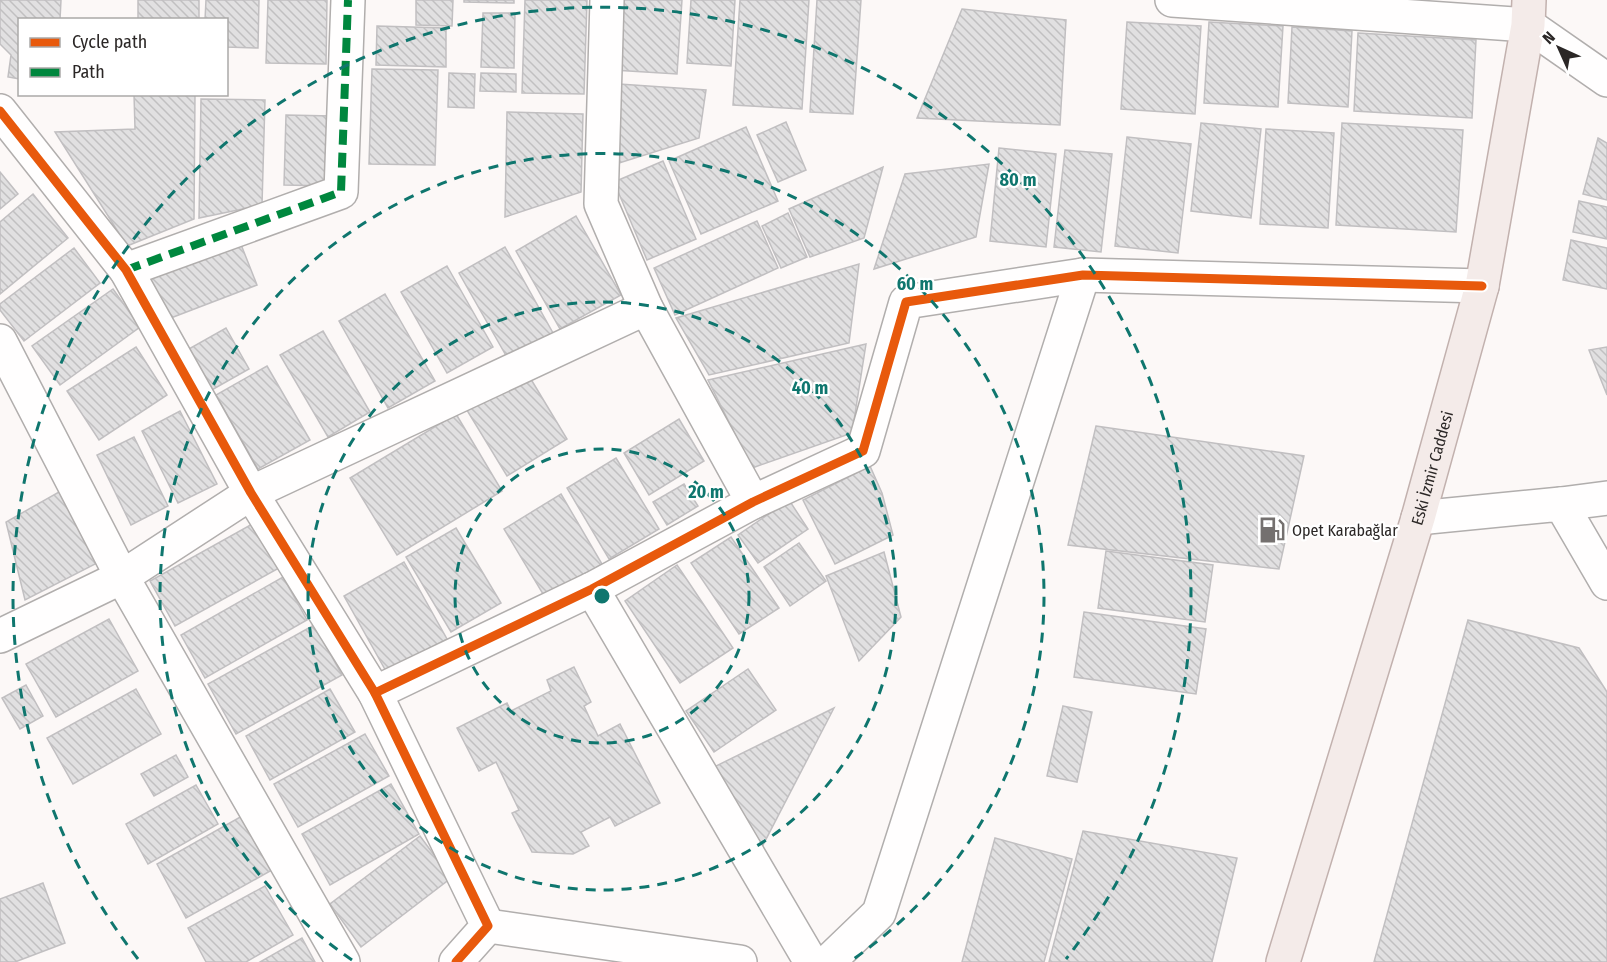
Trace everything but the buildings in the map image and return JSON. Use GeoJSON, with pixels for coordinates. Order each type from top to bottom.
{"type":"FeatureCollection","features":[{"type":"Feature","properties":{"kind":"main road","name":"Eski İzmir Caddesi"},"geometry":{"type":"LineString","coordinates":[[1283,962],[1418,518],[1482,286],[1528,13]]}},
{"type":"Feature","properties":{"kind":"street"},"geometry":{"type":"LineString","coordinates":[[126,270],[341,192],[348,0]]}},
{"type":"Feature","properties":{"kind":"street"},"geometry":{"type":"LineString","coordinates":[[607,0],[601,204],[646,308],[753,502]]}},
{"type":"Feature","properties":{"kind":"street"},"geometry":{"type":"LineString","coordinates":[[1172,0],[1528,13],[1607,80]]}},
{"type":"Feature","properties":{"kind":"street"},"geometry":{"type":"LineString","coordinates":[[0,111],[126,270],[251,493],[375,693],[488,926]]}},
{"type":"Feature","properties":{"kind":"street"},"geometry":{"type":"LineString","coordinates":[[828,962],[879,913],[1083,275]]}},
{"type":"Feature","properties":{"kind":"street"},"geometry":{"type":"LineString","coordinates":[[375,693],[592,589],[753,502],[863,452],[906,302],[1083,275],[1482,286]]}},
{"type":"Feature","properties":{"kind":"street"},"geometry":{"type":"LineString","coordinates":[[0,636],[122,577],[251,493],[646,308]]}},
{"type":"Feature","properties":{"kind":"street"},"geometry":{"type":"LineString","coordinates":[[0,341],[122,577],[343,962]]}},
{"type":"Feature","properties":{"kind":"street"},"geometry":{"type":"LineString","coordinates":[[1418,518],[1607,498]]}},
{"type":"Feature","properties":{"kind":"street"},"geometry":{"type":"LineString","coordinates":[[1561,504],[1607,583]]}},
{"type":"Feature","properties":{"kind":"street"},"geometry":{"type":"LineString","coordinates":[[592,589],[811,962]]}},
{"type":"Feature","properties":{"kind":"street"},"geometry":{"type":"LineString","coordinates":[[456,962],[488,926]]}},
{"type":"Feature","properties":{"kind":"street"},"geometry":{"type":"LineString","coordinates":[[488,926],[740,962]]}},
{"type":"Feature","properties":{"kind":"marked path"},"geometry":{"type":"LineString","coordinates":[[126,270],[341,192],[348,0]]}},
{"type":"Feature","properties":{"kind":"cycle path"},"geometry":{"type":"LineString","coordinates":[[0,111],[126,270],[251,493],[375,693],[488,926],[456,962]]}},
{"type":"Feature","properties":{"kind":"cycle path"},"geometry":{"type":"LineString","coordinates":[[375,693],[592,589],[753,502],[863,451],[906,302],[1083,275],[1482,286]]}},
{"type":"Feature","properties":{"kind":"place","name":"Opet Karabağlar"},"geometry":{"type":"Point","coordinates":[1272,530]}}]}
